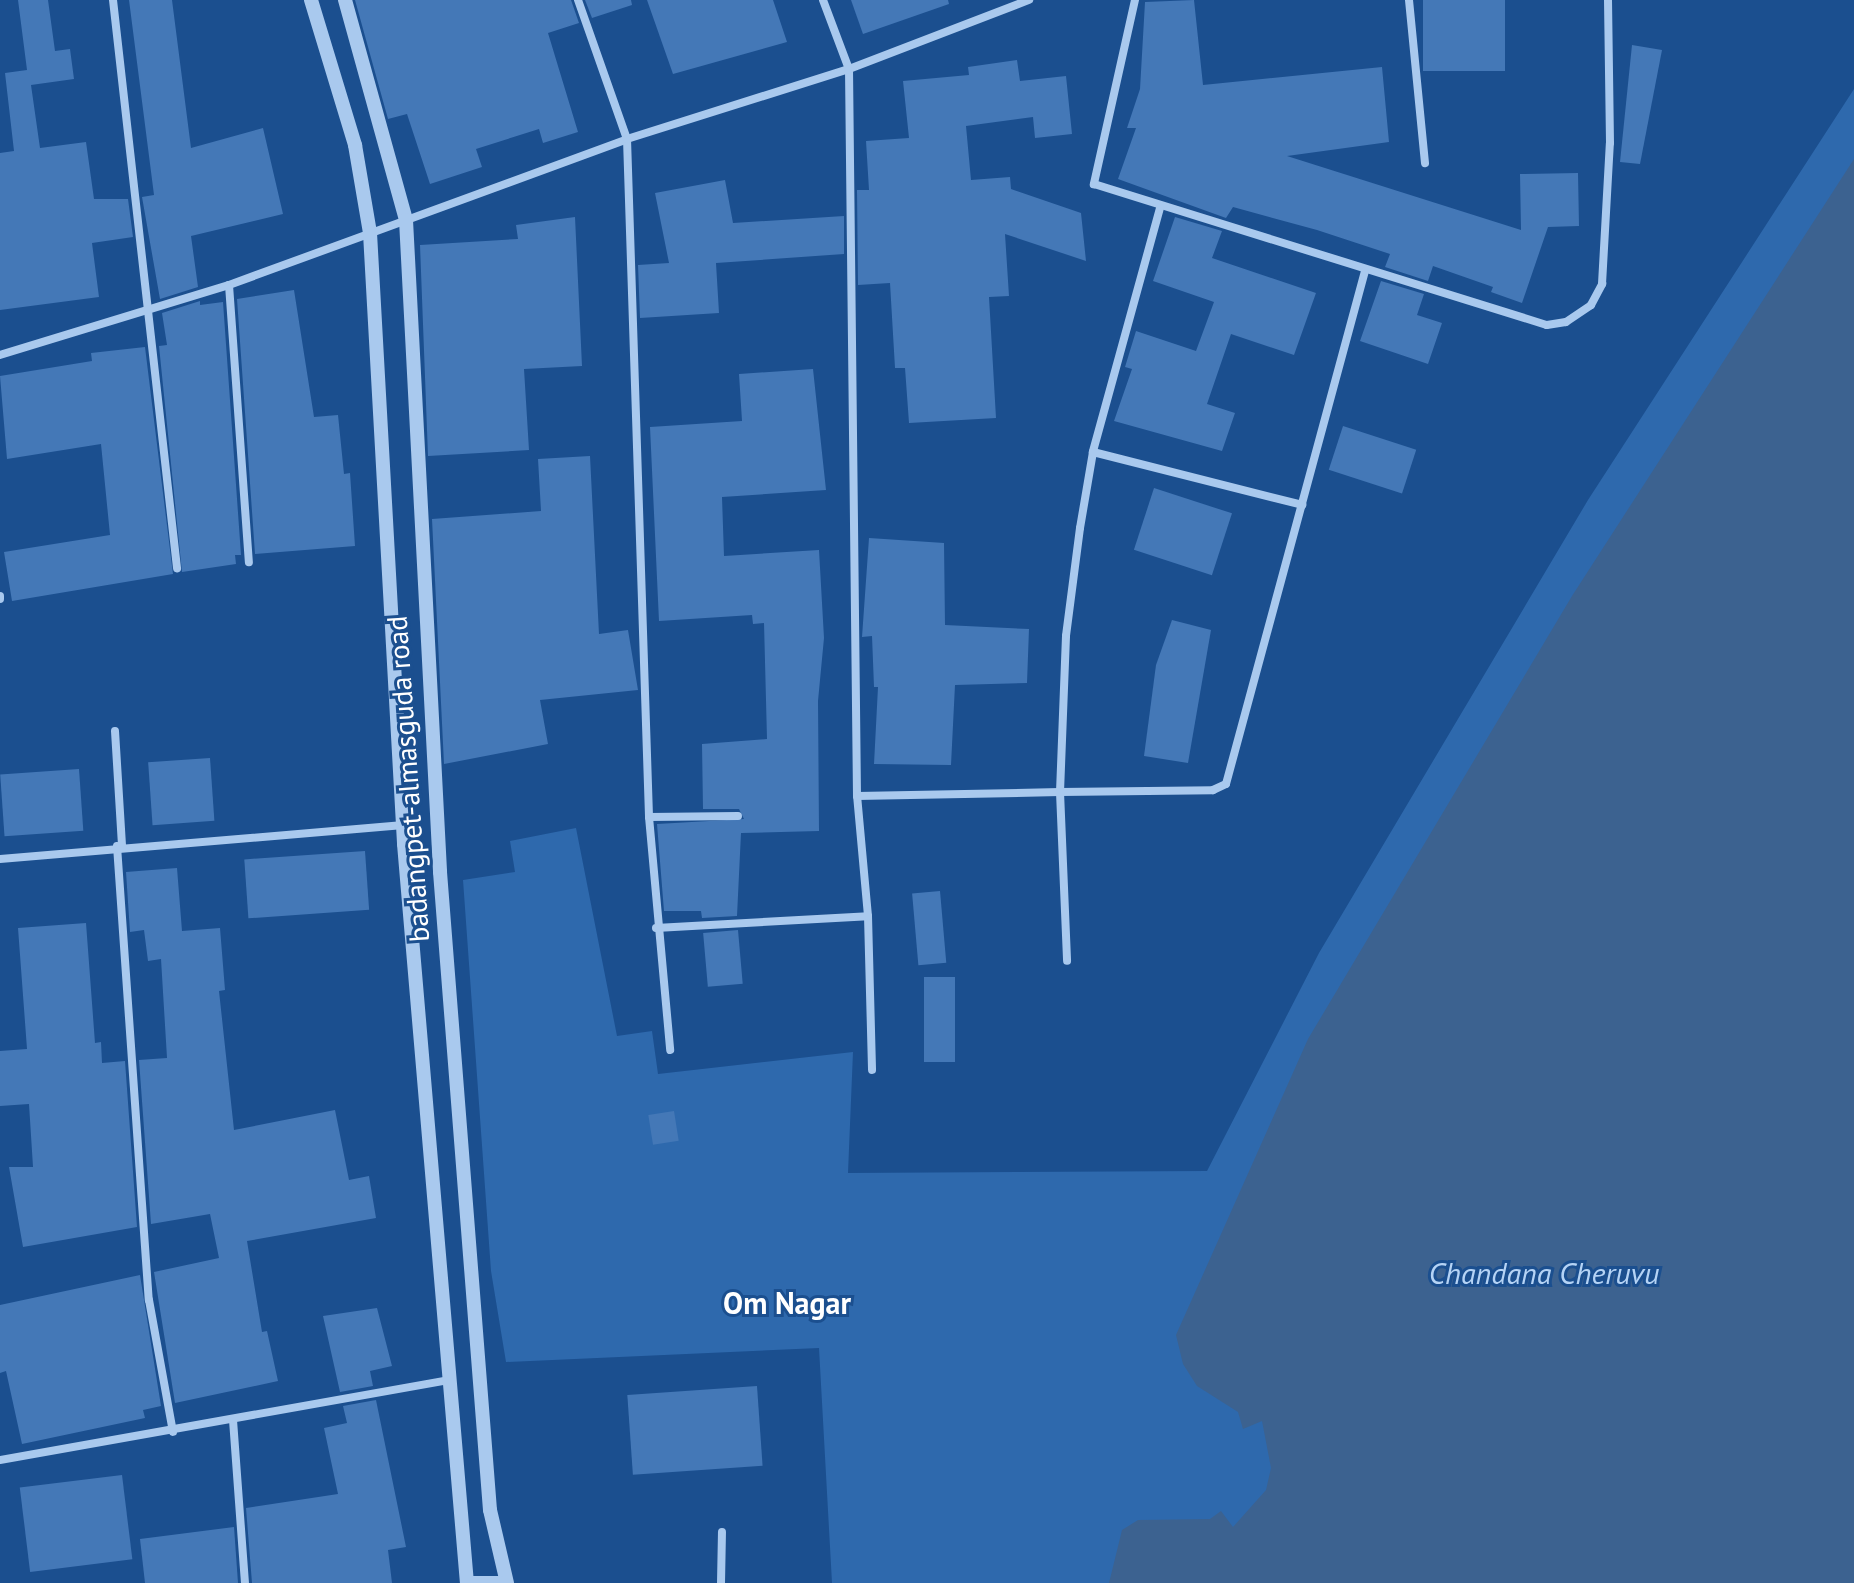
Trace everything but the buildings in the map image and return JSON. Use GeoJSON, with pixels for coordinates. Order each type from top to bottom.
{"type":"FeatureCollection","features":[{"type":"Feature","properties":{"kind":"street"},"geometry":{"type":"LineString","coordinates":[[113,0],[177,568]]}},
{"type":"Feature","properties":{"kind":"street","name":"badangpet-almasguda road"},"geometry":{"type":"LineString","coordinates":[[311,0],[355,145],[370,233],[404,825],[447,1380],[470,1583]]}},
{"type":"Feature","properties":{"kind":"street","name":"badangpet-almasguda road"},"geometry":{"type":"LineString","coordinates":[[345,0],[406,220],[440,872],[490,1510],[507,1583]]}},
{"type":"Feature","properties":{"kind":"street"},"geometry":{"type":"LineString","coordinates":[[578,0],[627,139],[649,817],[656,928],[670,1050]]}},
{"type":"Feature","properties":{"kind":"street"},"geometry":{"type":"LineString","coordinates":[[823,0],[849,69],[857,796],[868,916],[872,1070]]}},
{"type":"Feature","properties":{"kind":"street"},"geometry":{"type":"LineString","coordinates":[[0,355],[148,307],[229,285],[627,139],[849,69],[1029,0]]}},
{"type":"Feature","properties":{"kind":"street"},"geometry":{"type":"LineString","coordinates":[[1135,0],[1094,184],[1160,208],[1547,325],[1566,322],[1591,305],[1602,284],[1609,159],[1608,0]]}},
{"type":"Feature","properties":{"kind":"street"},"geometry":{"type":"LineString","coordinates":[[1409,0],[1425,163]]}},
{"type":"Feature","properties":{"kind":"street"},"geometry":{"type":"LineString","coordinates":[[1067,961],[1060,792],[1066,636],[1093,452],[1160,208]]}},
{"type":"Feature","properties":{"kind":"street"},"geometry":{"type":"LineString","coordinates":[[857,796],[1213,790],[1226,784],[1365,271]]}},
{"type":"Feature","properties":{"kind":"street"},"geometry":{"type":"LineString","coordinates":[[229,285],[249,562]]}},
{"type":"Feature","properties":{"kind":"street"},"geometry":{"type":"LineString","coordinates":[[1093,452],[1302,505]]}},
{"type":"Feature","properties":{"kind":"street"},"geometry":{"type":"LineString","coordinates":[[115,731],[149,1300],[173,1432]]}},
{"type":"Feature","properties":{"kind":"street"},"geometry":{"type":"LineString","coordinates":[[649,817],[738,816]]}},
{"type":"Feature","properties":{"kind":"street"},"geometry":{"type":"LineString","coordinates":[[0,859],[120,846],[404,825]]}},
{"type":"Feature","properties":{"kind":"street"},"geometry":{"type":"LineString","coordinates":[[656,928],[868,916]]}},
{"type":"Feature","properties":{"kind":"street"},"geometry":{"type":"LineString","coordinates":[[0,1460],[173,1432],[447,1380]]}},
{"type":"Feature","properties":{"kind":"street"},"geometry":{"type":"LineString","coordinates":[[233,1420],[245,1583]]}},
{"type":"Feature","properties":{"kind":"street"},"geometry":{"type":"LineString","coordinates":[[721,1583],[722,1532]]}},
{"type":"Feature","properties":{"kind":"street"},"geometry":{"type":"LineString","coordinates":[[470,1583],[500,1583]]}},
{"type":"Feature","properties":{"kind":"shaded area","name":"Chandana Cheruvu"},"geometry":{"type":"Polygon","coordinates":[[[1854,89],[1854,1583],[832,1583],[819,1348],[506,1362],[491,1271],[463,880],[515,872],[510,841],[576,828],[617,1036],[652,1031],[658,1074],[853,1052],[848,1173],[1207,1171],[1319,953],[1588,500],[1854,89]]]}},
{"type":"Feature","properties":{"kind":"water","name":"Chandana Cheruvu"},"geometry":{"type":"Polygon","coordinates":[[[1854,159],[1854,1583],[1109,1583],[1122,1530],[1138,1520],[1210,1519],[1221,1511],[1233,1527],[1266,1490],[1271,1468],[1262,1421],[1243,1429],[1238,1412],[1197,1386],[1183,1364],[1176,1335],[1308,1039],[1572,596],[1854,159]]]}},
{"type":"Feature","properties":{"kind":"district","name":"Om Nagar"},"geometry":{"type":"Point","coordinates":[787,1303]}}]}
